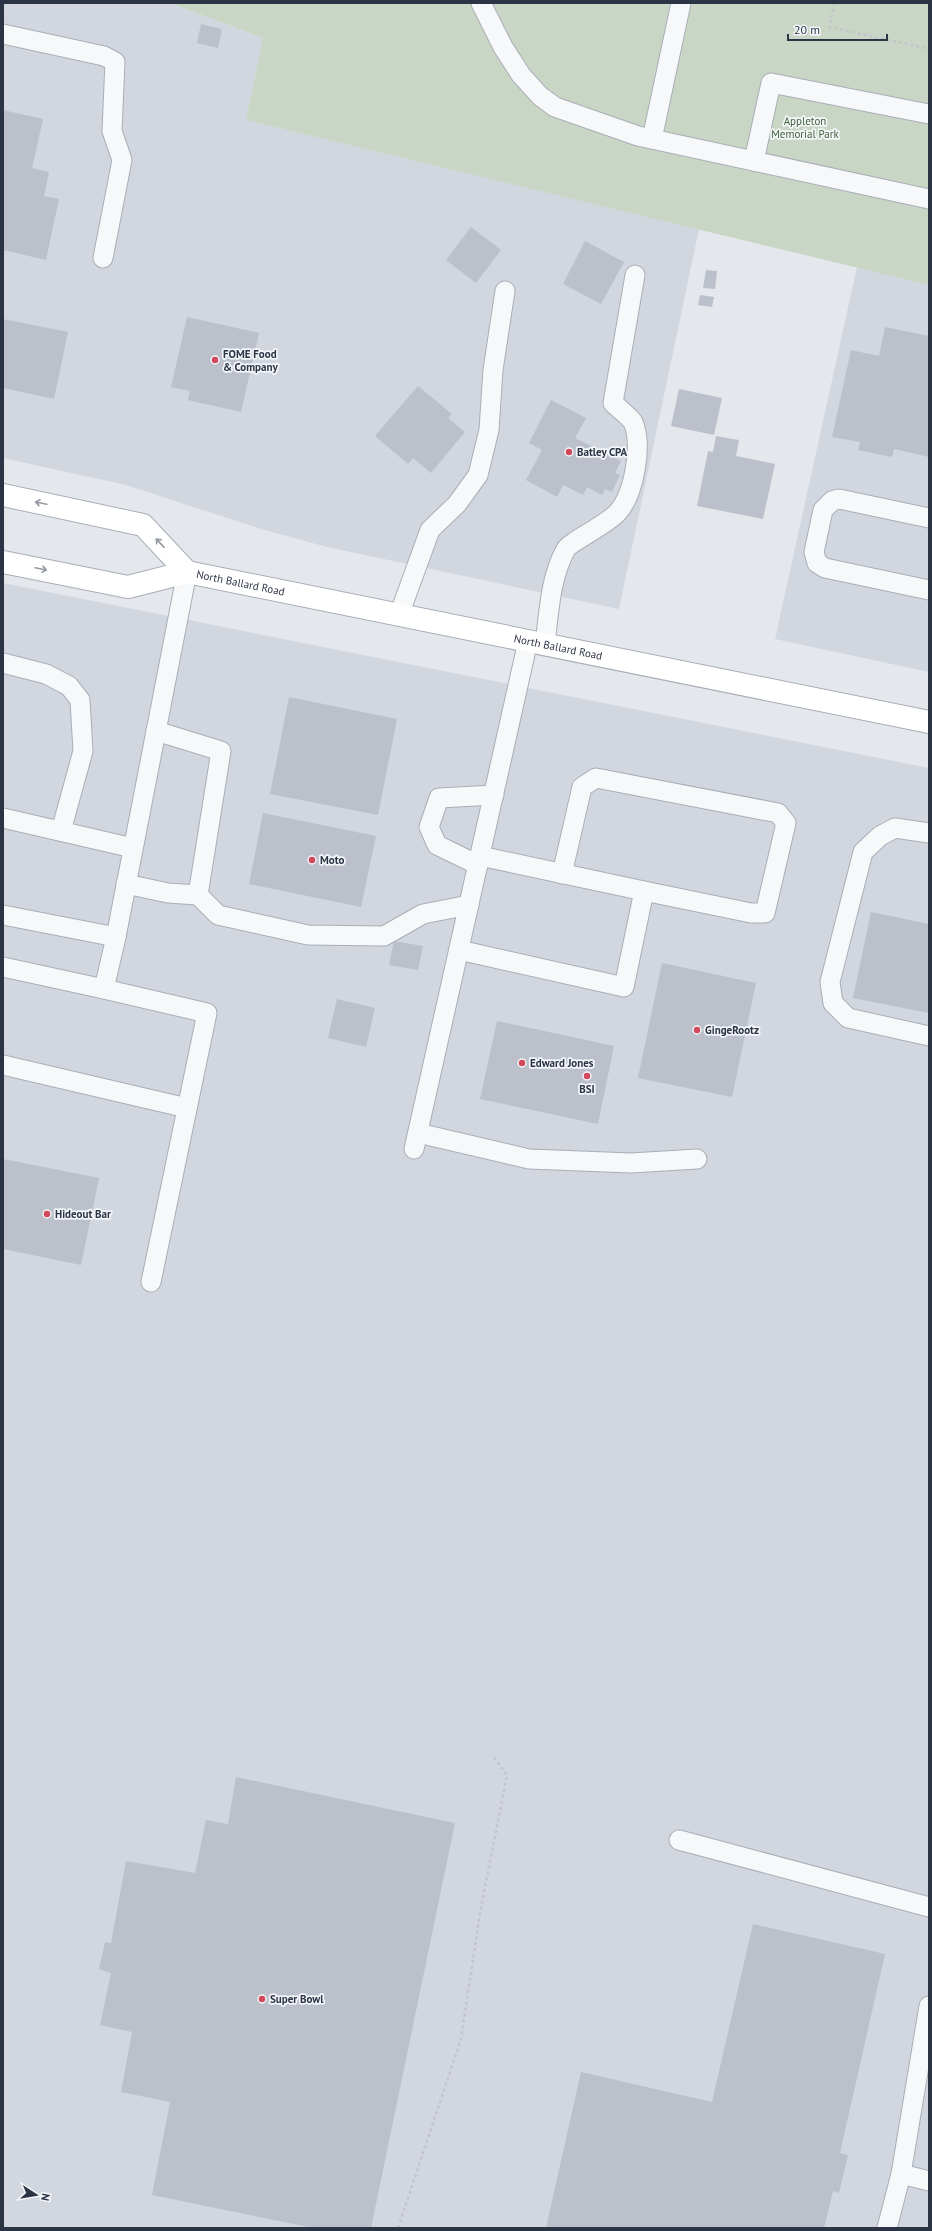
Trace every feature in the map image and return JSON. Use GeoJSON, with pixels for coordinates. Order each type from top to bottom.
{"type":"FeatureCollection","features":[{"type":"Feature","properties":{"kind":"main road","name":"North Ballard Road"},"geometry":{"type":"LineString","coordinates":[[3,494],[143,525],[187,572]]}},
{"type":"Feature","properties":{"kind":"main road","name":"North Ballard Road"},"geometry":{"type":"LineString","coordinates":[[3,562],[128,587],[187,572],[929,722]]}},
{"type":"Feature","properties":{"kind":"lane"},"geometry":{"type":"LineString","coordinates":[[481,3],[503,47],[521,75],[540,96],[556,107],[575,116],[652,139],[929,198]]}},
{"type":"Feature","properties":{"kind":"lane"},"geometry":{"type":"LineString","coordinates":[[652,139],[681,3]]}},
{"type":"Feature","properties":{"kind":"lane"},"geometry":{"type":"LineString","coordinates":[[3,34],[104,56],[115,62],[112,131],[122,160],[103,258]]}},
{"type":"Feature","properties":{"kind":"lane"},"geometry":{"type":"LineString","coordinates":[[754,161],[771,83],[929,114]]}},
{"type":"Feature","properties":{"kind":"lane"},"geometry":{"type":"LineString","coordinates":[[635,275],[613,403],[633,422],[638,457],[628,495],[618,512],[596,530],[567,548],[553,583],[494,795],[416,1141],[529,1159],[631,1163],[697,1159]]}},
{"type":"Feature","properties":{"kind":"lane"},"geometry":{"type":"LineString","coordinates":[[399,614],[430,530],[456,504],[478,475],[489,430],[493,370],[505,291]]}},
{"type":"Feature","properties":{"kind":"lane"},"geometry":{"type":"LineString","coordinates":[[929,518],[839,499],[832,501],[823,510],[814,552],[817,563],[825,568],[929,590]]}},
{"type":"Feature","properties":{"kind":"lane"},"geometry":{"type":"LineString","coordinates":[[104,989],[116,937],[187,572]]}},
{"type":"Feature","properties":{"kind":"lane"},"geometry":{"type":"LineString","coordinates":[[3,663],[46,674],[69,686],[80,700],[84,751],[61,831]]}},
{"type":"Feature","properties":{"kind":"lane"},"geometry":{"type":"LineString","coordinates":[[156,732],[221,751],[198,895]]}},
{"type":"Feature","properties":{"kind":"lane"},"geometry":{"type":"LineString","coordinates":[[494,795],[439,798],[429,827],[437,845],[479,860],[562,874],[751,913],[766,913],[786,823],[778,813],[596,778],[582,787],[562,874]]}},
{"type":"Feature","properties":{"kind":"lane"},"geometry":{"type":"LineString","coordinates":[[3,818],[133,848]]}},
{"type":"Feature","properties":{"kind":"lane"},"geometry":{"type":"LineString","coordinates":[[929,833],[895,828],[880,836],[863,852],[830,982],[833,1003],[848,1018],[929,1036]]}},
{"type":"Feature","properties":{"kind":"lane"},"geometry":{"type":"LineString","coordinates":[[126,884],[168,893],[198,895],[218,915],[308,935],[384,936],[423,914],[469,906]]}},
{"type":"Feature","properties":{"kind":"lane"},"geometry":{"type":"LineString","coordinates":[[459,950],[624,987],[644,891]]}},
{"type":"Feature","properties":{"kind":"lane"},"geometry":{"type":"LineString","coordinates":[[3,915],[116,937]]}},
{"type":"Feature","properties":{"kind":"lane"},"geometry":{"type":"LineString","coordinates":[[3,967],[206,1013],[151,1282]]}},
{"type":"Feature","properties":{"kind":"lane"},"geometry":{"type":"LineString","coordinates":[[3,1065],[187,1108]]}},
{"type":"Feature","properties":{"kind":"lane"},"geometry":{"type":"LineString","coordinates":[[679,1840],[929,1907]]}},
{"type":"Feature","properties":{"kind":"lane"},"geometry":{"type":"LineString","coordinates":[[887,2228],[901,2174],[929,2006]]}},
{"type":"Feature","properties":{"kind":"lane"},"geometry":{"type":"LineString","coordinates":[[901,2174],[929,2181]]}},
{"type":"Feature","properties":{"kind":"path"},"geometry":{"type":"LineString","coordinates":[[835,3],[829,27],[929,49]]}},
{"type":"Feature","properties":{"kind":"path"},"geometry":{"type":"LineString","coordinates":[[398,2228],[461,2039],[481,1907],[507,1775],[494,1757]]}},
{"type":"Feature","properties":{"kind":"shaded area"},"geometry":{"type":"Polygon","coordinates":[[[3,3],[170,3],[263,38],[246,120],[699,229],[619,609],[327,547],[261,529],[126,485],[3,458],[3,3]]]}},
{"type":"Feature","properties":{"kind":"shaded area"},"geometry":{"type":"Polygon","coordinates":[[[857,267],[929,285],[929,672],[775,639],[857,267]]]}},
{"type":"Feature","properties":{"kind":"shaded area"},"geometry":{"type":"Polygon","coordinates":[[[3,583],[929,768],[929,2228],[3,2228],[3,583]]]}},
{"type":"Feature","properties":{"kind":"green space","name":"Appleton Memorial Park"},"geometry":{"type":"Polygon","coordinates":[[[170,3],[929,3],[929,285],[246,120],[263,38],[170,3]]]}},
{"type":"Feature","properties":{"kind":"building"},"geometry":{"type":"Polygon","coordinates":[[[201,24],[222,29],[218,48],[197,43],[201,24]]]}},
{"type":"Feature","properties":{"kind":"building"},"geometry":{"type":"Polygon","coordinates":[[[3,110],[43,119],[32,168],[49,172],[44,196],[59,199],[46,260],[3,250],[3,110]]]}},
{"type":"Feature","properties":{"kind":"building"},"geometry":{"type":"Polygon","coordinates":[[[471,227],[501,250],[476,283],[446,260],[471,227]]]}},
{"type":"Feature","properties":{"kind":"building"},"geometry":{"type":"Polygon","coordinates":[[[585,241],[624,262],[601,304],[563,284],[585,241]]]}},
{"type":"Feature","properties":{"kind":"building"},"geometry":{"type":"Polygon","coordinates":[[[706,270],[717,271],[715,289],[703,288],[706,270]]]}},
{"type":"Feature","properties":{"kind":"building"},"geometry":{"type":"Polygon","coordinates":[[[700,295],[714,297],[712,307],[698,305],[700,295]]]}},
{"type":"Feature","properties":{"kind":"building","name":"FOME Food & Company"},"geometry":{"type":"Polygon","coordinates":[[[187,317],[259,333],[241,412],[188,400],[190,391],[171,387],[187,317]]]}},
{"type":"Feature","properties":{"kind":"building"},"geometry":{"type":"Polygon","coordinates":[[[3,319],[68,332],[54,399],[3,388],[3,319]]]}},
{"type":"Feature","properties":{"kind":"building"},"geometry":{"type":"Polygon","coordinates":[[[885,327],[929,336],[929,457],[894,449],[892,457],[858,450],[860,442],[832,437],[851,350],[879,356],[885,327]]]}},
{"type":"Feature","properties":{"kind":"building"},"geometry":{"type":"Polygon","coordinates":[[[418,386],[452,414],[448,418],[465,432],[431,473],[413,458],[408,464],[375,436],[418,386]]]}},
{"type":"Feature","properties":{"kind":"building"},"geometry":{"type":"Polygon","coordinates":[[[679,389],[722,398],[714,435],[671,426],[679,389]]]}},
{"type":"Feature","properties":{"kind":"building"},"geometry":{"type":"Polygon","coordinates":[[[551,400],[586,418],[575,438],[621,461],[615,473],[620,475],[612,492],[605,489],[602,495],[587,487],[583,495],[563,485],[557,497],[526,480],[542,450],[529,443],[551,400]]]}},
{"type":"Feature","properties":{"kind":"building"},"geometry":{"type":"Polygon","coordinates":[[[716,436],[739,440],[736,456],[775,464],[763,519],[697,506],[708,451],[713,452],[716,436]]]}},
{"type":"Feature","properties":{"kind":"building"},"geometry":{"type":"Polygon","coordinates":[[[289,697],[397,719],[378,815],[270,794],[289,697]]]}},
{"type":"Feature","properties":{"kind":"building","name":"Moto"},"geometry":{"type":"Polygon","coordinates":[[[263,813],[376,836],[361,907],[249,884],[263,813]]]}},
{"type":"Feature","properties":{"kind":"building"},"geometry":{"type":"Polygon","coordinates":[[[871,912],[929,924],[929,1013],[853,998],[871,912]]]}},
{"type":"Feature","properties":{"kind":"building"},"geometry":{"type":"Polygon","coordinates":[[[394,941],[423,946],[418,970],[389,965],[394,941]]]}},
{"type":"Feature","properties":{"kind":"building","name":"GingeRootz"},"geometry":{"type":"Polygon","coordinates":[[[662,963],[756,983],[732,1097],[638,1078],[662,963]]]}},
{"type":"Feature","properties":{"kind":"building"},"geometry":{"type":"Polygon","coordinates":[[[337,999],[375,1008],[366,1047],[328,1038],[337,999]]]}},
{"type":"Feature","properties":{"kind":"building"},"geometry":{"type":"Polygon","coordinates":[[[497,1021],[614,1046],[598,1124],[480,1099],[497,1021]]]}},
{"type":"Feature","properties":{"kind":"building","name":"Hideout Bar"},"geometry":{"type":"Polygon","coordinates":[[[3,1159],[99,1178],[81,1265],[3,1249],[3,1159]]]}},
{"type":"Feature","properties":{"kind":"building","name":"Super Bowl"},"geometry":{"type":"Polygon","coordinates":[[[236,1777],[455,1823],[371,2228],[313,2228],[152,2195],[170,2102],[121,2092],[132,2032],[100,2025],[111,1973],[99,1969],[105,1942],[111,1943],[126,1861],[195,1873],[206,1820],[228,1824],[236,1777]]]}},
{"type":"Feature","properties":{"kind":"building"},"geometry":{"type":"Polygon","coordinates":[[[753,1924],[885,1954],[840,2153],[848,2155],[839,2193],[833,2191],[824,2228],[546,2228],[581,2072],[712,2102],[753,1924]]]}},
{"type":"Feature","properties":{"kind":"place","name":"FOME Food & Company"},"geometry":{"type":"Point","coordinates":[215,360]}},
{"type":"Feature","properties":{"kind":"place","name":"Batley CPA"},"geometry":{"type":"Point","coordinates":[569,452]}},
{"type":"Feature","properties":{"kind":"place","name":"Moto"},"geometry":{"type":"Point","coordinates":[312,860]}},
{"type":"Feature","properties":{"kind":"place","name":"GingeRootz"},"geometry":{"type":"Point","coordinates":[697,1030]}},
{"type":"Feature","properties":{"kind":"place","name":"Edward Jones"},"geometry":{"type":"Point","coordinates":[522,1063]}},
{"type":"Feature","properties":{"kind":"place","name":"BSI"},"geometry":{"type":"Point","coordinates":[587,1076]}},
{"type":"Feature","properties":{"kind":"place","name":"Hideout Bar"},"geometry":{"type":"Point","coordinates":[47,1214]}},
{"type":"Feature","properties":{"kind":"place","name":"Super Bowl"},"geometry":{"type":"Point","coordinates":[262,1999]}}]}
